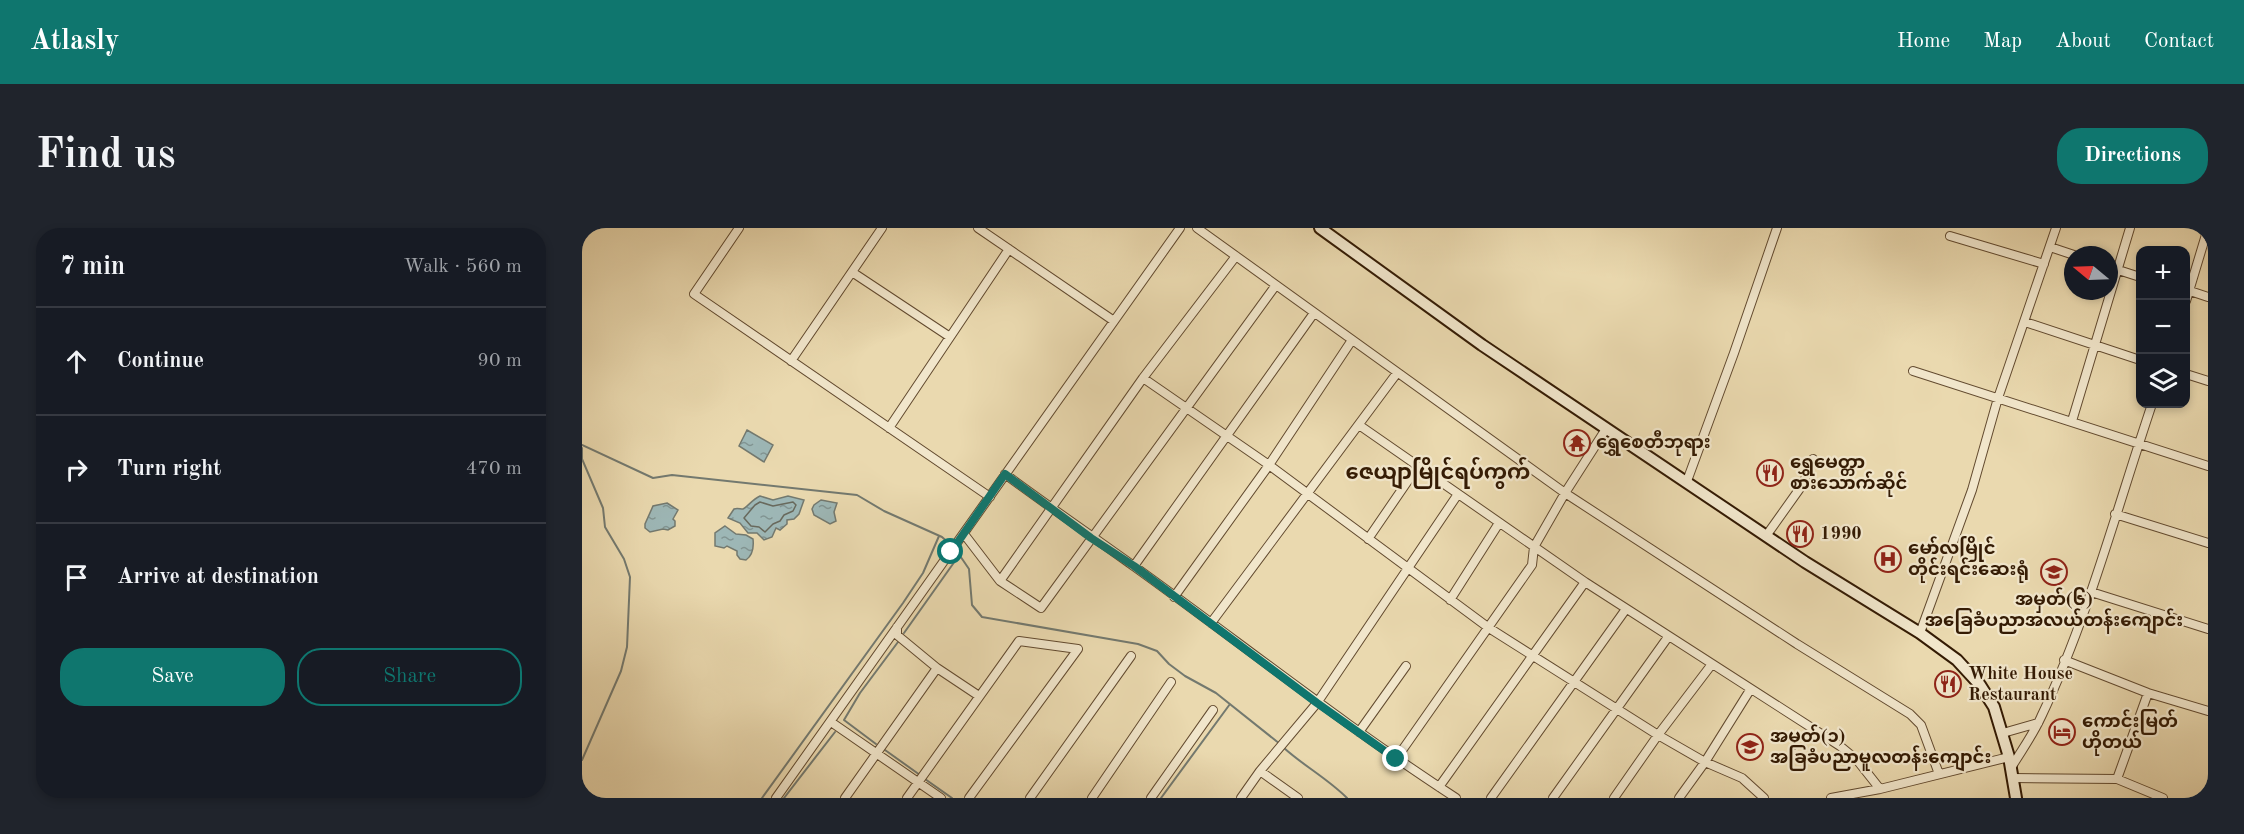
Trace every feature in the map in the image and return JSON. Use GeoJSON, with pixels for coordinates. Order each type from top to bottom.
{"type":"FeatureCollection","features":[{"type":"Feature","properties":{"kind":"main road"},"geometry":{"type":"LineString","coordinates":[[1320,228],[1482,345],[1766,536],[1920,633],[1957,660],[1980,685],[1994,707],[2003,733],[2016,798]]}},
{"type":"Feature","properties":{"kind":"street"},"geometry":{"type":"LineString","coordinates":[[739,228],[694,294],[990,497]]}},
{"type":"Feature","properties":{"kind":"street"},"geometry":{"type":"LineString","coordinates":[[791,361],[882,228]]}},
{"type":"Feature","properties":{"kind":"street"},"geometry":{"type":"LineString","coordinates":[[978,228],[1114,321]]}},
{"type":"Feature","properties":{"kind":"street"},"geometry":{"type":"LineString","coordinates":[[776,798],[1180,228]]}},
{"type":"Feature","properties":{"kind":"street"},"geometry":{"type":"LineString","coordinates":[[1197,228],[1565,493],[1797,644],[1910,714],[1921,725],[1939,774]]}},
{"type":"Feature","properties":{"kind":"street"},"geometry":{"type":"LineString","coordinates":[[1687,481],[1777,228]]}},
{"type":"Feature","properties":{"kind":"street"},"geometry":{"type":"LineString","coordinates":[[1920,633],[1972,490],[1998,398],[2056,228]]}},
{"type":"Feature","properties":{"kind":"street"},"geometry":{"type":"LineString","coordinates":[[2118,256],[2130,228]]}},
{"type":"Feature","properties":{"kind":"street"},"geometry":{"type":"LineString","coordinates":[[2190,282],[2208,228]]}},
{"type":"Feature","properties":{"kind":"street"},"geometry":{"type":"LineString","coordinates":[[1950,236],[2044,264]]}},
{"type":"Feature","properties":{"kind":"street"},"geometry":{"type":"LineString","coordinates":[[2050,247],[2064,252]]}},
{"type":"Feature","properties":{"kind":"street"},"geometry":{"type":"LineString","coordinates":[[889,428],[1009,249]]}},
{"type":"Feature","properties":{"kind":"street"},"geometry":{"type":"LineString","coordinates":[[1000,581],[1143,378],[1236,256]]}},
{"type":"Feature","properties":{"kind":"street"},"geometry":{"type":"LineString","coordinates":[[2118,270],[2136,276]]}},
{"type":"Feature","properties":{"kind":"street"},"geometry":{"type":"LineString","coordinates":[[852,272],[950,337]]}},
{"type":"Feature","properties":{"kind":"street"},"geometry":{"type":"LineString","coordinates":[[962,537],[1000,581],[1041,608],[1276,285]]}},
{"type":"Feature","properties":{"kind":"street"},"geometry":{"type":"LineString","coordinates":[[2190,292],[2208,297]]}},
{"type":"Feature","properties":{"kind":"street"},"geometry":{"type":"LineString","coordinates":[[2072,421],[2105,300]]}},
{"type":"Feature","properties":{"kind":"street"},"geometry":{"type":"LineString","coordinates":[[1134,566],[1314,313]]}},
{"type":"Feature","properties":{"kind":"street"},"geometry":{"type":"LineString","coordinates":[[2025,322],[2136,359]]}},
{"type":"Feature","properties":{"kind":"street"},"geometry":{"type":"LineString","coordinates":[[1174,597],[1269,465],[1352,340]]}},
{"type":"Feature","properties":{"kind":"street"},"geometry":{"type":"LineString","coordinates":[[1913,371],[2208,466]]}},
{"type":"Feature","properties":{"kind":"street"},"geometry":{"type":"LineString","coordinates":[[1210,623],[1397,374]]}},
{"type":"Feature","properties":{"kind":"street"},"geometry":{"type":"LineString","coordinates":[[2190,375],[2208,381]]}},
{"type":"Feature","properties":{"kind":"street"},"geometry":{"type":"LineString","coordinates":[[1143,378],[1269,465],[1489,628],[1658,735],[1705,762],[1742,778],[1764,798]]}},
{"type":"Feature","properties":{"kind":"street"},"geometry":{"type":"LineString","coordinates":[[2011,768],[2038,723],[2091,592],[2151,408]]}},
{"type":"Feature","properties":{"kind":"street"},"geometry":{"type":"LineString","coordinates":[[1359,425],[1584,582],[1840,746],[1857,760],[1880,789]]}},
{"type":"Feature","properties":{"kind":"street"},"geometry":{"type":"LineString","coordinates":[[1396,759],[1532,565],[1534,547],[1606,429]]}},
{"type":"Feature","properties":{"kind":"street"},"geometry":{"type":"LineString","coordinates":[[1766,536],[1803,484],[1813,459]]}},
{"type":"Feature","properties":{"kind":"street"},"geometry":{"type":"LineString","coordinates":[[1368,539],[1418,466]]}},
{"type":"Feature","properties":{"kind":"street"},"geometry":{"type":"LineString","coordinates":[[1005,474],[1091,538],[1134,566],[1317,703],[1456,798]]}},
{"type":"Feature","properties":{"kind":"street"},"geometry":{"type":"LineString","coordinates":[[1241,798],[1260,771],[1317,703],[1458,494]]}},
{"type":"Feature","properties":{"kind":"street"},"geometry":{"type":"LineString","coordinates":[[2115,513],[2208,543]]}},
{"type":"Feature","properties":{"kind":"street"},"geometry":{"type":"LineString","coordinates":[[1450,600],[1499,523]]}},
{"type":"Feature","properties":{"kind":"street"},"geometry":{"type":"LineString","coordinates":[[1439,787],[1584,582]]}},
{"type":"Feature","properties":{"kind":"street"},"geometry":{"type":"LineString","coordinates":[[2091,592],[2208,629]]}},
{"type":"Feature","properties":{"kind":"street"},"geometry":{"type":"LineString","coordinates":[[1491,798],[1626,609]]}},
{"type":"Feature","properties":{"kind":"street"},"geometry":{"type":"LineString","coordinates":[[897,627],[897,635],[937,668],[979,696]]}},
{"type":"Feature","properties":{"kind":"street"},"geometry":{"type":"LineString","coordinates":[[1553,798],[1668,637]]}},
{"type":"Feature","properties":{"kind":"street"},"geometry":{"type":"LineString","coordinates":[[907,798],[1019,640],[1078,649],[969,798]]}},
{"type":"Feature","properties":{"kind":"street"},"geometry":{"type":"LineString","coordinates":[[1030,798],[1131,656]]}},
{"type":"Feature","properties":{"kind":"street"},"geometry":{"type":"LineString","coordinates":[[2064,660],[2148,693],[2208,711]]}},
{"type":"Feature","properties":{"kind":"street"},"geometry":{"type":"LineString","coordinates":[[1614,798],[1712,664]]}},
{"type":"Feature","properties":{"kind":"street"},"geometry":{"type":"LineString","coordinates":[[1359,732],[1406,666]]}},
{"type":"Feature","properties":{"kind":"street"},"geometry":{"type":"LineString","coordinates":[[845,798],[937,668]]}},
{"type":"Feature","properties":{"kind":"street"},"geometry":{"type":"LineString","coordinates":[[1092,798],[1171,682]]}},
{"type":"Feature","properties":{"kind":"street"},"geometry":{"type":"LineString","coordinates":[[1679,798],[1705,762],[1750,690]]}},
{"type":"Feature","properties":{"kind":"street"},"geometry":{"type":"LineString","coordinates":[[2117,779],[2148,693]]}},
{"type":"Feature","properties":{"kind":"street"},"geometry":{"type":"LineString","coordinates":[[1151,798],[1213,710]]}},
{"type":"Feature","properties":{"kind":"street"},"geometry":{"type":"LineString","coordinates":[[831,722],[941,798]]}},
{"type":"Feature","properties":{"kind":"street"},"geometry":{"type":"LineString","coordinates":[[2003,733],[2038,723]]}},
{"type":"Feature","properties":{"kind":"street"},"geometry":{"type":"LineString","coordinates":[[1831,798],[1880,789],[1939,774],[2011,768],[2117,779],[2163,798]]}},
{"type":"Feature","properties":{"kind":"street"},"geometry":{"type":"LineString","coordinates":[[1260,771],[1298,798]]}},
{"type":"Feature","properties":{"kind":"water"},"geometry":{"type":"Polygon","coordinates":[[[747,430],[773,445],[764,462],[739,446],[747,430]]]}},
{"type":"Feature","properties":{"kind":"water"},"geometry":{"type":"Polygon","coordinates":[[[760,496],[773,500],[788,496],[804,500],[799,514],[794,519],[787,520],[787,524],[780,530],[776,528],[772,537],[764,540],[757,533],[748,533],[740,523],[728,518],[734,509],[743,509],[760,496]]]}},
{"type":"Feature","properties":{"kind":"water"},"geometry":{"type":"Polygon","coordinates":[[[821,500],[837,503],[834,512],[836,521],[830,524],[814,515],[812,509],[821,500]]]}},
{"type":"Feature","properties":{"kind":"water"},"geometry":{"type":"Polygon","coordinates":[[[667,503],[678,510],[673,519],[675,526],[668,530],[650,532],[645,528],[645,524],[653,506],[667,503]]]}},
{"type":"Feature","properties":{"kind":"water"},"geometry":{"type":"Polygon","coordinates":[[[725,526],[736,534],[746,535],[753,539],[752,551],[746,560],[740,559],[737,551],[727,546],[724,548],[715,546],[715,533],[725,526]]]}},
{"type":"Feature","properties":{"kind":"waterway"},"geometry":{"type":"LineString","coordinates":[[582,445],[653,478],[672,475],[857,495],[884,511],[942,537],[952,546]]}},
{"type":"Feature","properties":{"kind":"waterway"},"geometry":{"type":"LineString","coordinates":[[582,448],[582,459],[603,508],[605,527],[624,559],[630,577],[627,647],[621,671],[582,760]]}},
{"type":"Feature","properties":{"kind":"waterway"},"geometry":{"type":"LineString","coordinates":[[762,798],[903,603],[923,573],[939,536]]}},
{"type":"Feature","properties":{"kind":"waterway"},"geometry":{"type":"LineString","coordinates":[[956,550],[969,569],[972,605],[982,617],[1138,644],[1157,651],[1169,664],[1185,676],[1216,693],[1280,744]]}},
{"type":"Feature","properties":{"kind":"waterway"},"geometry":{"type":"LineString","coordinates":[[904,633],[960,554]]}},
{"type":"Feature","properties":{"kind":"waterway"},"geometry":{"type":"LineString","coordinates":[[876,744],[844,720],[860,693],[898,642]]}},
{"type":"Feature","properties":{"kind":"waterway"},"geometry":{"type":"LineString","coordinates":[[1161,798],[1230,704]]}},
{"type":"Feature","properties":{"kind":"waterway"},"geometry":{"type":"LineString","coordinates":[[784,798],[835,732]]}},
{"type":"Feature","properties":{"kind":"waterway"},"geometry":{"type":"LineString","coordinates":[[1284,748],[1347,798]]}},
{"type":"Feature","properties":{"kind":"waterway"},"geometry":{"type":"LineString","coordinates":[[885,750],[920,775]]}},
{"type":"Feature","properties":{"kind":"waterway"},"geometry":{"type":"LineString","coordinates":[[925,779],[952,798]]}},
{"type":"Feature","properties":{"kind":"place","name":"ရွှေစေတီဘုရား"},"geometry":{"type":"Point","coordinates":[1577,443]}},
{"type":"Feature","properties":{"kind":"place","name":"ရွှေမေတ္တာ စားသောက်ဆိုင်"},"geometry":{"type":"Point","coordinates":[1770,473]}},
{"type":"Feature","properties":{"kind":"place","name":"1990"},"geometry":{"type":"Point","coordinates":[1800,534]}},
{"type":"Feature","properties":{"kind":"place","name":"မော်လမြိုင် တိုင်းရင်းဆေးရုံ"},"geometry":{"type":"Point","coordinates":[1888,559]}},
{"type":"Feature","properties":{"kind":"place","name":"အမှတ်(၆) အခြေခံပညာအလယ်တန်းကျောင်း"},"geometry":{"type":"Point","coordinates":[2054,572]}},
{"type":"Feature","properties":{"kind":"place","name":"White House Restaurant"},"geometry":{"type":"Point","coordinates":[1948,684]}},
{"type":"Feature","properties":{"kind":"place","name":"ကောင်းမြတ် ဟိုတယ်"},"geometry":{"type":"Point","coordinates":[2062,732]}},
{"type":"Feature","properties":{"kind":"place","name":"အမှတ်(၁) အခြခံပညာမူလတန်းကျောင်း"},"geometry":{"type":"Point","coordinates":[1750,747]}},
{"type":"Feature","properties":{"kind":"district","name":"ဇေယျာမြိုင်ရပ်ကွက်"},"geometry":{"type":"Point","coordinates":[1438,473]}},
{"type":"Feature","properties":{"kind":"route"},"geometry":{"type":"LineString","coordinates":[[951,552],[1005,474],[1396,759]]}}]}
